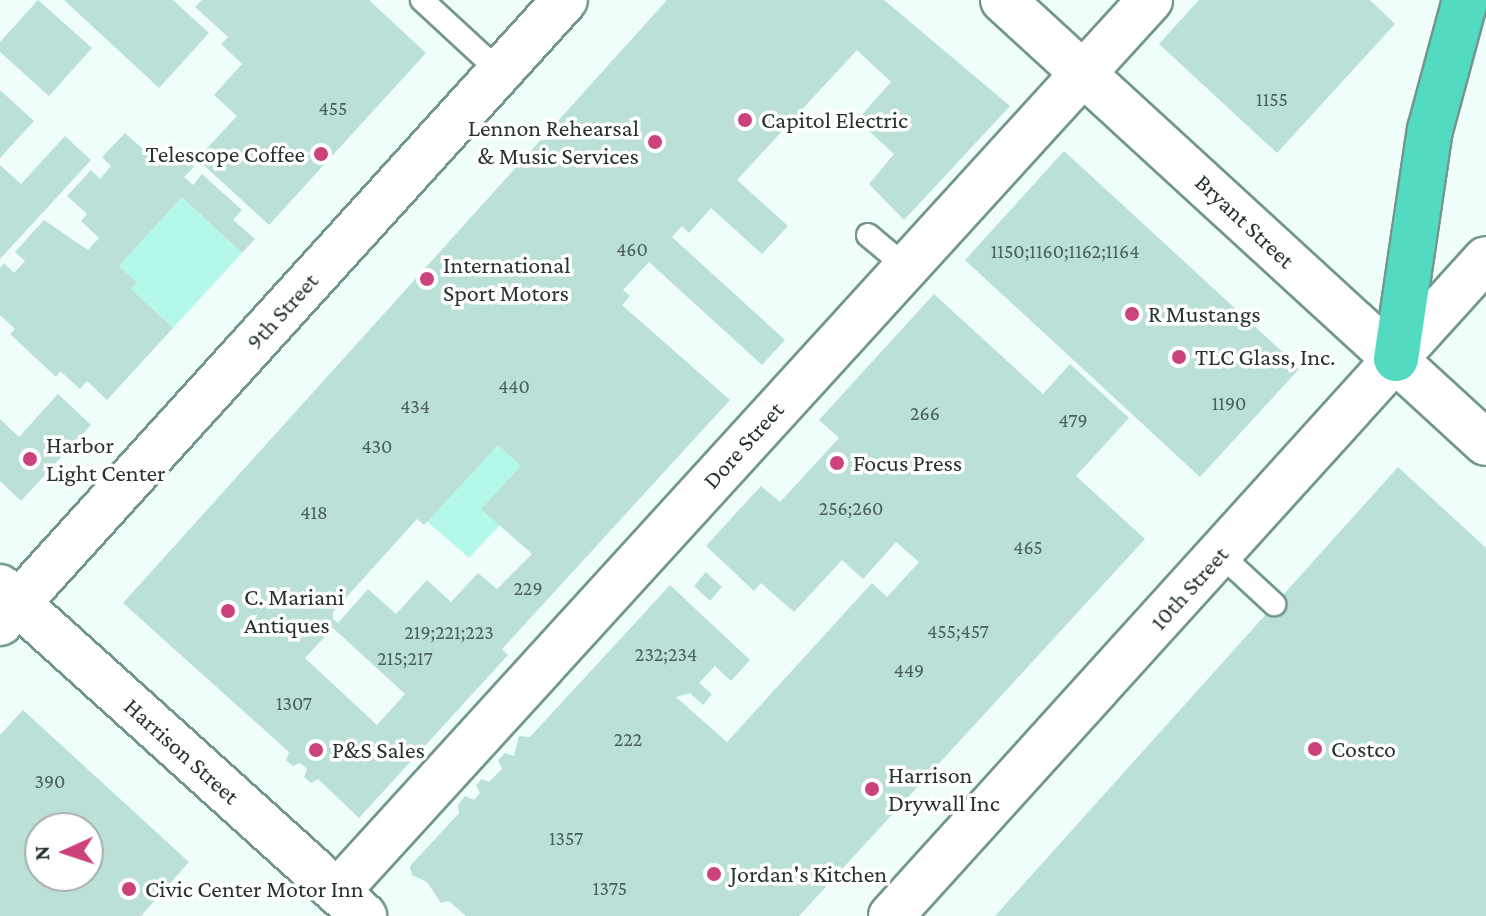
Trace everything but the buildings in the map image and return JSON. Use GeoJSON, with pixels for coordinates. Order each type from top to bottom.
{"type":"FeatureCollection","features":[{"type":"Feature","properties":{"kind":"highway"},"geometry":{"type":"LineString","coordinates":[[1396,359],[1430,130],[1465,0]]}},
{"type":"Feature","properties":{"kind":"main road","name":"9th Street"},"geometry":{"type":"LineString","coordinates":[[6,604],[565,0]]}},
{"type":"Feature","properties":{"kind":"main road","name":"Bryant Street"},"geometry":{"type":"LineString","coordinates":[[1003,0],[1486,443]]}},
{"type":"Feature","properties":{"kind":"main road","name":"Dore Street"},"geometry":{"type":"LineString","coordinates":[[350,904],[905,266],[1081,71],[1150,0]]}},
{"type":"Feature","properties":{"kind":"main road","name":"10th Street"},"geometry":{"type":"LineString","coordinates":[[891,916],[1486,259]]}},
{"type":"Feature","properties":{"kind":"main road","name":"Harrison Street"},"geometry":{"type":"LineString","coordinates":[[6,604],[350,904]]}},
{"type":"Feature","properties":{"kind":"lane"},"geometry":{"type":"LineString","coordinates":[[422,0],[500,72]]}},
{"type":"Feature","properties":{"kind":"lane"},"geometry":{"type":"LineString","coordinates":[[868,235],[905,266]]}},
{"type":"Feature","properties":{"kind":"lane"},"geometry":{"type":"LineString","coordinates":[[1220,554],[1274,604]]}},
{"type":"Feature","properties":{"kind":"green space"},"geometry":{"type":"Polygon","coordinates":[[[182,197],[242,253],[173,328],[131,289],[137,282],[119,266],[182,197]]]}},
{"type":"Feature","properties":{"kind":"green space"},"geometry":{"type":"Polygon","coordinates":[[[498,445],[521,466],[482,509],[500,525],[469,558],[427,521],[498,445]]]}},
{"type":"Feature","properties":{"kind":"place","name":"Capitol Electric"},"geometry":{"type":"Point","coordinates":[745,120]}},
{"type":"Feature","properties":{"kind":"place","name":"Lennon Rehearsal & Music Services"},"geometry":{"type":"Point","coordinates":[655,142]}},
{"type":"Feature","properties":{"kind":"place","name":"Telescope Coffee"},"geometry":{"type":"Point","coordinates":[321,154]}},
{"type":"Feature","properties":{"kind":"place","name":"International Sport Motors"},"geometry":{"type":"Point","coordinates":[427,279]}},
{"type":"Feature","properties":{"kind":"place","name":"R Mustangs"},"geometry":{"type":"Point","coordinates":[1132,314]}},
{"type":"Feature","properties":{"kind":"place","name":"TLC Glass, Inc."},"geometry":{"type":"Point","coordinates":[1179,357]}},
{"type":"Feature","properties":{"kind":"place","name":"Harbor Light Center"},"geometry":{"type":"Point","coordinates":[30,459]}},
{"type":"Feature","properties":{"kind":"place","name":"Focus Press"},"geometry":{"type":"Point","coordinates":[837,463]}},
{"type":"Feature","properties":{"kind":"place","name":"C. Mariani Antiques"},"geometry":{"type":"Point","coordinates":[228,611]}},
{"type":"Feature","properties":{"kind":"place","name":"Costco"},"geometry":{"type":"Point","coordinates":[1315,749]}},
{"type":"Feature","properties":{"kind":"place","name":"P&S Sales"},"geometry":{"type":"Point","coordinates":[316,750]}},
{"type":"Feature","properties":{"kind":"place","name":"Harrison Drywall Inc"},"geometry":{"type":"Point","coordinates":[872,789]}},
{"type":"Feature","properties":{"kind":"place","name":"Jordan's Kitchen"},"geometry":{"type":"Point","coordinates":[714,874]}},
{"type":"Feature","properties":{"kind":"place","name":"Civic Center Motor Inn"},"geometry":{"type":"Point","coordinates":[129,889]}}]}
